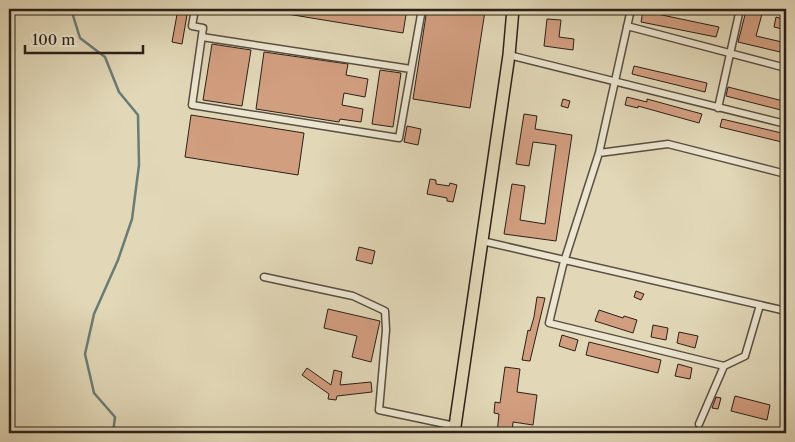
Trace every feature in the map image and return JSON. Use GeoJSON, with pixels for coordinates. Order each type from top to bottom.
{"type":"FeatureCollection","features":[{"type":"Feature","properties":{"kind":"highway"},"geometry":{"type":"LineString","coordinates":[[454,430],[509,55],[513,9]]}},
{"type":"Feature","properties":{"kind":"street"},"geometry":{"type":"LineString","coordinates":[[195,9],[192,26],[203,28],[192,105],[399,138],[422,9]]}},
{"type":"Feature","properties":{"kind":"street"},"geometry":{"type":"LineString","coordinates":[[631,9],[599,152],[565,259],[549,323],[724,366],[745,356],[760,305]]}},
{"type":"Feature","properties":{"kind":"street"},"geometry":{"type":"LineString","coordinates":[[718,108],[740,9]]}},
{"type":"Feature","properties":{"kind":"street"},"geometry":{"type":"LineString","coordinates":[[627,26],[786,68]]}},
{"type":"Feature","properties":{"kind":"street"},"geometry":{"type":"LineString","coordinates":[[202,37],[411,69]]}},
{"type":"Feature","properties":{"kind":"street"},"geometry":{"type":"LineString","coordinates":[[509,55],[786,124]]}},
{"type":"Feature","properties":{"kind":"street"},"geometry":{"type":"LineString","coordinates":[[599,152],[668,144],[786,174]]}},
{"type":"Feature","properties":{"kind":"street"},"geometry":{"type":"LineString","coordinates":[[482,241],[786,311]]}},
{"type":"Feature","properties":{"kind":"street"},"geometry":{"type":"LineString","coordinates":[[264,277],[353,296],[385,311],[386,330],[379,410],[454,430]]}},
{"type":"Feature","properties":{"kind":"street"},"geometry":{"type":"LineString","coordinates":[[699,424],[724,366]]}},
{"type":"Feature","properties":{"kind":"building"},"geometry":{"type":"Polygon","coordinates":[[[178,9],[188,9],[182,44],[172,42],[178,9]]]}},
{"type":"Feature","properties":{"kind":"building"},"geometry":{"type":"Polygon","coordinates":[[[275,9],[407,9],[403,33],[275,12],[275,9]]]}},
{"type":"Feature","properties":{"kind":"building"},"geometry":{"type":"Polygon","coordinates":[[[427,9],[473,9],[485,11],[470,108],[413,99],[427,9]]]}},
{"type":"Feature","properties":{"kind":"building"},"geometry":{"type":"Polygon","coordinates":[[[643,11],[719,27],[716,37],[641,22],[643,11]]]}},
{"type":"Feature","properties":{"kind":"building"},"geometry":{"type":"Polygon","coordinates":[[[746,11],[762,14],[756,36],[782,42],[780,52],[738,42],[746,11]]]}},
{"type":"Feature","properties":{"kind":"building"},"geometry":{"type":"Polygon","coordinates":[[[776,17],[786,20],[786,30],[774,27],[776,17]]]}},
{"type":"Feature","properties":{"kind":"building"},"geometry":{"type":"Polygon","coordinates":[[[547,19],[561,20],[559,37],[574,39],[573,50],[544,46],[547,19]]]}},
{"type":"Feature","properties":{"kind":"building"},"geometry":{"type":"Polygon","coordinates":[[[212,44],[251,50],[242,106],[203,100],[212,44]]]}},
{"type":"Feature","properties":{"kind":"building"},"geometry":{"type":"Polygon","coordinates":[[[264,52],[348,64],[346,75],[368,79],[365,97],[344,93],[342,105],[363,109],[361,122],[340,119],[339,122],[256,109],[264,52]]]}},
{"type":"Feature","properties":{"kind":"building"},"geometry":{"type":"Polygon","coordinates":[[[634,66],[707,83],[705,92],[632,74],[634,66]]]}},
{"type":"Feature","properties":{"kind":"building"},"geometry":{"type":"Polygon","coordinates":[[[380,70],[401,73],[393,127],[372,124],[380,70]]]}},
{"type":"Feature","properties":{"kind":"building"},"geometry":{"type":"Polygon","coordinates":[[[728,87],[783,101],[781,110],[726,96],[728,87]]]}},
{"type":"Feature","properties":{"kind":"building"},"geometry":{"type":"Polygon","coordinates":[[[627,97],[647,102],[647,99],[702,114],[699,123],[638,106],[638,108],[625,105],[627,97]]]}},
{"type":"Feature","properties":{"kind":"building"},"geometry":{"type":"Polygon","coordinates":[[[563,99],[570,101],[568,108],[561,106],[563,99]]]}},
{"type":"Feature","properties":{"kind":"building"},"geometry":{"type":"Polygon","coordinates":[[[524,114],[537,116],[535,129],[572,135],[556,241],[504,234],[512,184],[525,186],[520,220],[545,224],[556,145],[533,142],[529,166],[516,164],[524,114]]]}},
{"type":"Feature","properties":{"kind":"building"},"geometry":{"type":"Polygon","coordinates":[[[191,115],[304,133],[298,175],[185,157],[191,115]]]}},
{"type":"Feature","properties":{"kind":"building"},"geometry":{"type":"Polygon","coordinates":[[[722,119],[786,134],[786,143],[720,127],[722,119]]]}},
{"type":"Feature","properties":{"kind":"building"},"geometry":{"type":"Polygon","coordinates":[[[407,126],[421,129],[418,145],[404,142],[407,126]]]}},
{"type":"Feature","properties":{"kind":"building"},"geometry":{"type":"Polygon","coordinates":[[[430,179],[436,180],[436,184],[449,186],[450,183],[457,185],[453,202],[447,201],[447,198],[427,194],[430,179]]]}},
{"type":"Feature","properties":{"kind":"building"},"geometry":{"type":"Polygon","coordinates":[[[359,247],[375,251],[372,264],[356,260],[359,247]]]}},
{"type":"Feature","properties":{"kind":"building"},"geometry":{"type":"Polygon","coordinates":[[[636,291],[644,294],[641,300],[634,297],[636,291]]]}},
{"type":"Feature","properties":{"kind":"building"},"geometry":{"type":"Polygon","coordinates":[[[537,297],[545,298],[530,361],[522,360],[528,330],[530,331],[534,317],[537,297]]]}},
{"type":"Feature","properties":{"kind":"building"},"geometry":{"type":"Polygon","coordinates":[[[328,309],[380,321],[371,362],[352,357],[357,336],[324,328],[328,309]]]}},
{"type":"Feature","properties":{"kind":"building"},"geometry":{"type":"Polygon","coordinates":[[[599,310],[623,318],[624,316],[637,320],[633,333],[595,321],[599,310]]]}},
{"type":"Feature","properties":{"kind":"building"},"geometry":{"type":"Polygon","coordinates":[[[653,325],[668,328],[666,340],[651,337],[653,325]]]}},
{"type":"Feature","properties":{"kind":"building"},"geometry":{"type":"Polygon","coordinates":[[[679,332],[698,336],[695,348],[677,343],[679,332]]]}},
{"type":"Feature","properties":{"kind":"building"},"geometry":{"type":"Polygon","coordinates":[[[562,335],[578,340],[575,351],[559,346],[562,335]]]}},
{"type":"Feature","properties":{"kind":"building"},"geometry":{"type":"Polygon","coordinates":[[[589,342],[661,360],[658,373],[586,355],[589,342]]]}},
{"type":"Feature","properties":{"kind":"building"},"geometry":{"type":"Polygon","coordinates":[[[678,364],[692,368],[690,379],[675,376],[678,364]]]}},
{"type":"Feature","properties":{"kind":"building"},"geometry":{"type":"Polygon","coordinates":[[[505,367],[520,369],[517,392],[537,395],[533,425],[513,422],[512,433],[497,433],[499,414],[494,413],[495,402],[500,403],[505,367]]]}},
{"type":"Feature","properties":{"kind":"building"},"geometry":{"type":"Polygon","coordinates":[[[307,368],[331,385],[334,370],[342,372],[340,385],[371,382],[372,392],[337,396],[336,400],[328,399],[329,394],[302,375],[307,368]]]}},
{"type":"Feature","properties":{"kind":"building"},"geometry":{"type":"Polygon","coordinates":[[[735,396],[770,405],[767,420],[731,411],[735,396]]]}},
{"type":"Feature","properties":{"kind":"building"},"geometry":{"type":"Polygon","coordinates":[[[716,397],[721,398],[718,409],[712,408],[716,397]]]}},
{"type":"Feature","properties":{"kind":"waterway"},"geometry":{"type":"LineString","coordinates":[[71,9],[80,38],[105,57],[119,92],[138,115],[139,165],[132,219],[118,260],[94,314],[85,354],[94,393],[115,417],[113,433]]}}]}
